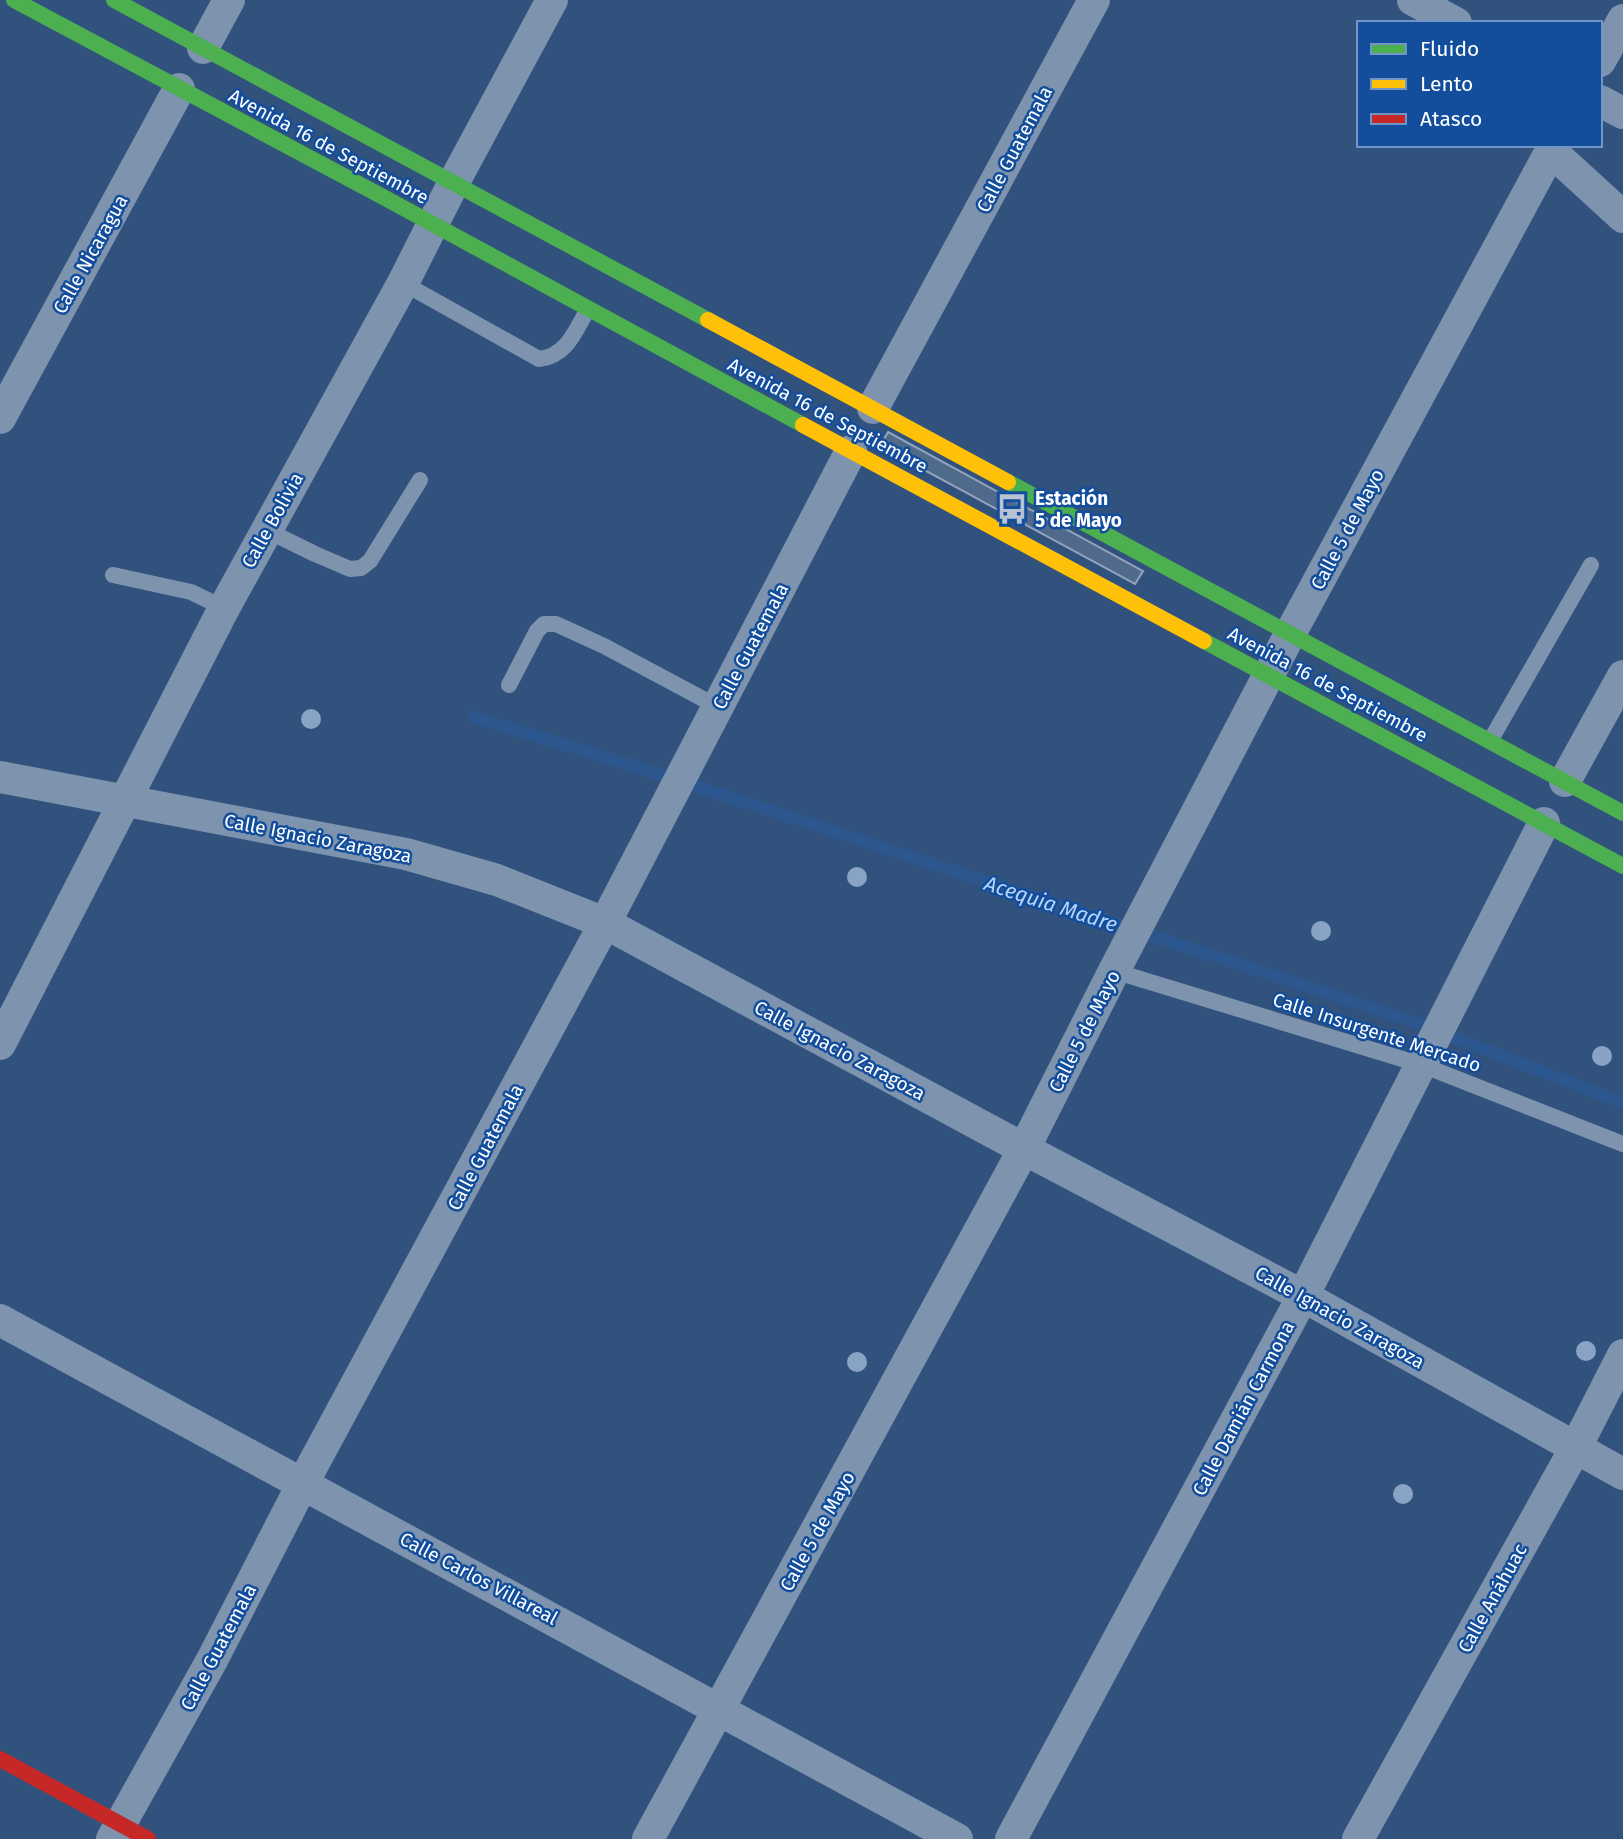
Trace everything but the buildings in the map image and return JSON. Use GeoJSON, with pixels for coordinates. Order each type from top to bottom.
{"type":"FeatureCollection","features":[{"type":"Feature","properties":{"kind":"main road","name":"Avenida 16 de Septiembre"},"geometry":{"type":"LineString","coordinates":[[14,0],[1623,866]]}},
{"type":"Feature","properties":{"kind":"main road","name":"Avenida 16 de Septiembre"},"geometry":{"type":"LineString","coordinates":[[114,0],[1623,813]]}},
{"type":"Feature","properties":{"kind":"main road"},"geometry":{"type":"LineString","coordinates":[[0,1759],[116,1832],[148,1839]]}},
{"type":"Feature","properties":{"kind":"street"},"geometry":{"type":"LineString","coordinates":[[203,48],[229,0]]}},
{"type":"Feature","properties":{"kind":"street","name":"Calle Bolivia"},"geometry":{"type":"LineString","coordinates":[[0,1044],[225,608],[403,283],[552,0]]}},
{"type":"Feature","properties":{"kind":"street","name":"Calle Guatemala"},"geometry":{"type":"LineString","coordinates":[[873,408],[1094,0]]}},
{"type":"Feature","properties":{"kind":"street"},"geometry":{"type":"LineString","coordinates":[[1413,0],[1452,21]]}},
{"type":"Feature","properties":{"kind":"street"},"geometry":{"type":"LineString","coordinates":[[1602,57],[1623,20]]}},
{"type":"Feature","properties":{"kind":"street","name":"Calle Nicaragua"},"geometry":{"type":"LineString","coordinates":[[0,418],[179,89]]}},
{"type":"Feature","properties":{"kind":"street"},"geometry":{"type":"LineString","coordinates":[[1602,102],[1623,113]]}},
{"type":"Feature","properties":{"kind":"street"},"geometry":{"type":"LineString","coordinates":[[1552,148],[1623,218]]}},
{"type":"Feature","properties":{"kind":"street","name":"Calle 5 de Mayo"},"geometry":{"type":"LineString","coordinates":[[648,1839],[1024,1149],[1290,634],[1552,148]]}},
{"type":"Feature","properties":{"kind":"street","name":"Calle Guatemala"},"geometry":{"type":"LineString","coordinates":[[116,1832],[212,1660],[303,1483],[605,923],[851,452]]}},
{"type":"Feature","properties":{"kind":"street"},"geometry":{"type":"LineString","coordinates":[[1565,782],[1623,676]]}},
{"type":"Feature","properties":{"kind":"street","name":"Calle Ignacio Zaragoza"},"geometry":{"type":"LineString","coordinates":[[0,777],[406,854],[497,880],[605,923],[1303,1296],[1623,1474]]}},
{"type":"Feature","properties":{"kind":"street","name":"Calle Damián Carmona"},"geometry":{"type":"LineString","coordinates":[[1011,1839],[1303,1296],[1544,824]]}},
{"type":"Feature","properties":{"kind":"street","name":"Calle Carlos Villareal"},"geometry":{"type":"LineString","coordinates":[[0,1320],[957,1839]]}},
{"type":"Feature","properties":{"kind":"street","name":"Calle Anáhuac"},"geometry":{"type":"LineString","coordinates":[[1358,1839],[1576,1447],[1623,1355]]}},
{"type":"Feature","properties":{"kind":"lane"},"geometry":{"type":"LineString","coordinates":[[403,283],[540,359],[551,358],[562,350],[588,309]]}},
{"type":"Feature","properties":{"kind":"lane"},"geometry":{"type":"LineString","coordinates":[[267,530],[350,569],[361,568],[370,561],[420,480]]}},
{"type":"Feature","properties":{"kind":"lane"},"geometry":{"type":"LineString","coordinates":[[1490,741],[1591,565]]}},
{"type":"Feature","properties":{"kind":"lane"},"geometry":{"type":"LineString","coordinates":[[113,575],[191,592],[225,608]]}},
{"type":"Feature","properties":{"kind":"lane"},"geometry":{"type":"LineString","coordinates":[[509,685],[537,631],[544,624],[556,624],[718,706]]}},
{"type":"Feature","properties":{"kind":"lane","name":"Calle Insurgente Mercado"},"geometry":{"type":"LineString","coordinates":[[1118,963],[1425,1059],[1623,1144]]}},
{"type":"Feature","properties":{"kind":"waterway","name":"Acequia Madre"},"geometry":{"type":"LineString","coordinates":[[474,717],[640,768],[1412,1021],[1623,1103]]}},
{"type":"Feature","properties":{"kind":"traffic: fast"},"geometry":{"type":"LineString","coordinates":[[14,0],[803,425]]}},
{"type":"Feature","properties":{"kind":"traffic: fast"},"geometry":{"type":"LineString","coordinates":[[114,0],[708,320]]}},
{"type":"Feature","properties":{"kind":"traffic: fast"},"geometry":{"type":"LineString","coordinates":[[1008,482],[1623,813]]}},
{"type":"Feature","properties":{"kind":"traffic: fast"},"geometry":{"type":"LineString","coordinates":[[1204,641],[1623,866]]}},
{"type":"Feature","properties":{"kind":"traffic: slow"},"geometry":{"type":"LineString","coordinates":[[708,320],[1008,482]]}},
{"type":"Feature","properties":{"kind":"traffic: slow"},"geometry":{"type":"LineString","coordinates":[[803,425],[1204,641]]}},
{"type":"Feature","properties":{"kind":"traffic: jam"},"geometry":{"type":"LineString","coordinates":[[0,1759],[148,1839]]}},
{"type":"Feature","properties":{"kind":"place","name":"Estación 5 de Mayo"},"geometry":{"type":"Point","coordinates":[1012,509]}}]}
